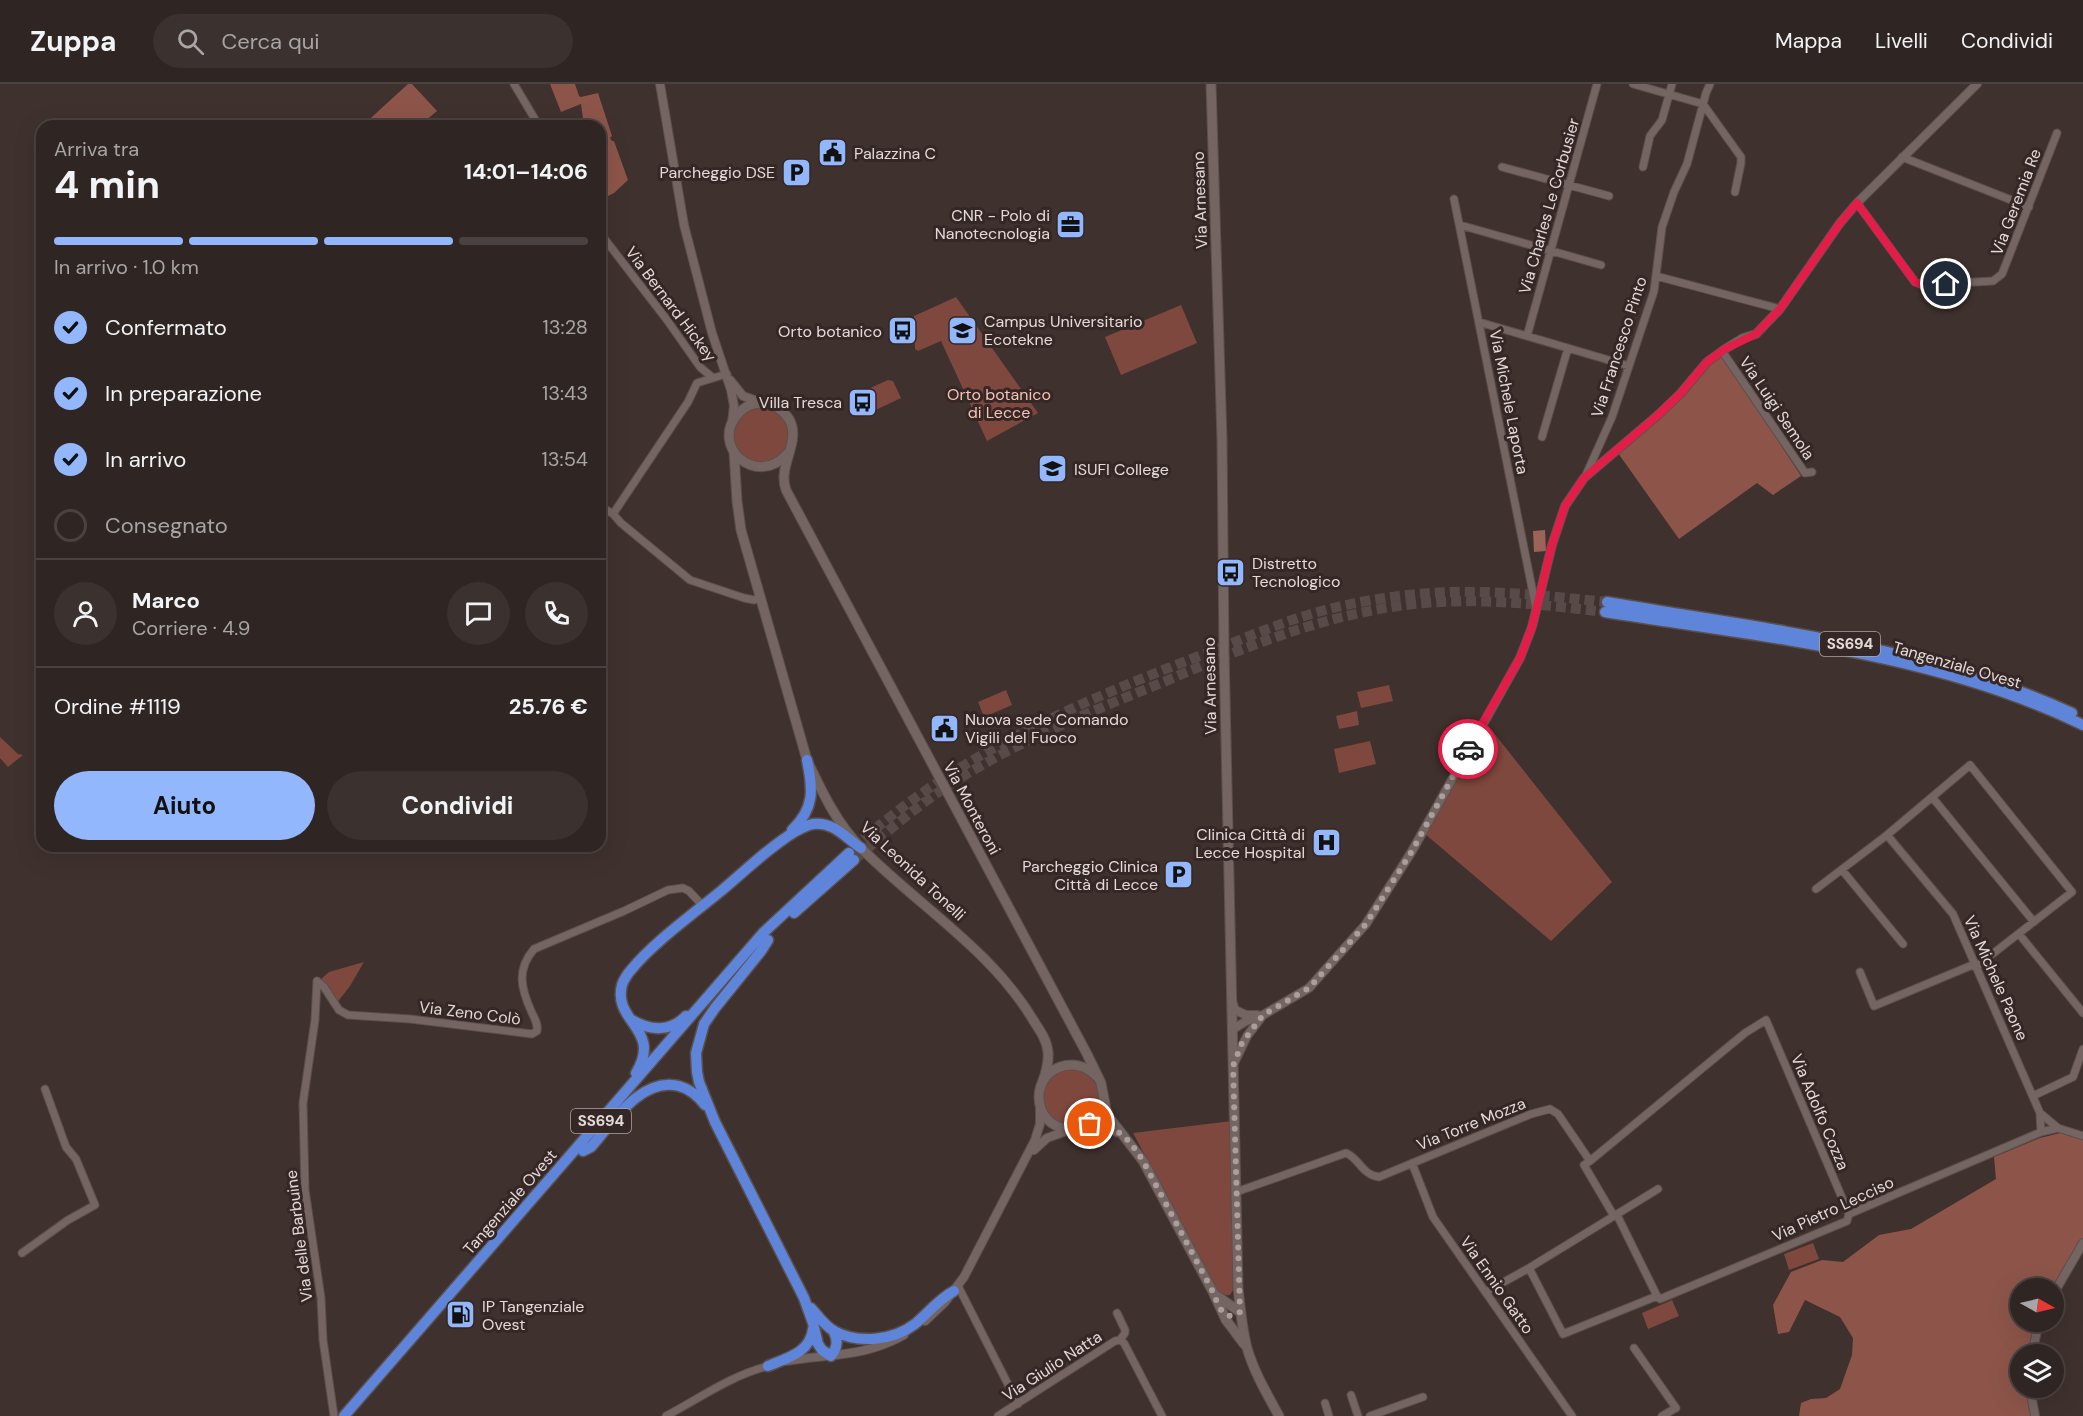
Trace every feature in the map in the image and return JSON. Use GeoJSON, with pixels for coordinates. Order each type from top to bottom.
{"type":"FeatureCollection","features":[{"type":"Feature","properties":{"kind":"highway","name":"Tangenziale Ovest"},"geometry":{"type":"LineString","coordinates":[[2083,718],[2009,687],[1922,659],[1847,643],[1606,607],[1893,660],[1983,685],[2028,701],[2083,725]]}},
{"type":"Feature","properties":{"kind":"highway"},"geometry":{"type":"LineString","coordinates":[[715,1122],[702,1102],[686,1088],[675,1085],[656,1086],[634,1099],[591,1147],[582,1147],[585,1134],[641,1065],[645,1046],[642,1037],[621,1004],[622,985],[630,970],[787,837],[800,823],[809,807],[812,784],[807,760]]}},
{"type":"Feature","properties":{"kind":"highway"},"geometry":{"type":"LineString","coordinates":[[787,837],[805,826],[827,825],[861,848]]}},
{"type":"Feature","properties":{"kind":"highway","name":"Tangenziale Ovest"},"geometry":{"type":"LineString","coordinates":[[344,1416],[363,1399],[582,1147],[732,969],[789,907],[851,857],[768,940],[582,1147]]}},
{"type":"Feature","properties":{"kind":"highway"},"geometry":{"type":"LineString","coordinates":[[768,940],[714,1008],[700,1033],[696,1053],[697,1072],[715,1122],[804,1298],[818,1344],[831,1356],[837,1341],[833,1330]]}},
{"type":"Feature","properties":{"kind":"highway"},"geometry":{"type":"LineString","coordinates":[[632,1020],[654,1029],[662,1029],[678,1023],[726,971],[732,969]]}},
{"type":"Feature","properties":{"kind":"highway"},"geometry":{"type":"LineString","coordinates":[[804,1298],[823,1322],[833,1330],[856,1338],[868,1339],[891,1336],[913,1326],[956,1288]]}},
{"type":"Feature","properties":{"kind":"highway"},"geometry":{"type":"LineString","coordinates":[[768,1366],[803,1350],[813,1335],[813,1323]]}},
{"type":"Feature","properties":{"kind":"highway","name":"Tangenziale Ovest"},"geometry":{"type":"LineString","coordinates":[[353,1416],[363,1399]]}},
{"type":"Feature","properties":{"kind":"main road","name":"Via Arnesano"},"geometry":{"type":"LineString","coordinates":[[1211,84],[1222,440],[1224,650],[1238,1287]]}},
{"type":"Feature","properties":{"kind":"main road"},"geometry":{"type":"LineString","coordinates":[[766,404],[759,403],[746,408],[732,423],[729,433],[734,452],[748,464],[766,467],[775,464],[788,453]]}},
{"type":"Feature","properties":{"kind":"main road","name":"Via Monteroni"},"geometry":{"type":"LineString","coordinates":[[766,404],[781,410],[792,425],[793,435],[784,475],[786,490],[1087,1054],[1103,1089],[1109,1117],[1143,1161],[1230,1327],[1247,1349]]}},
{"type":"Feature","properties":{"kind":"main road","name":"Via Leonida Tonelli"},"geometry":{"type":"LineString","coordinates":[[734,452],[736,501],[741,530],[807,760],[826,801],[861,848],[987,960],[1016,994],[1039,1029],[1048,1051],[1042,1083]]}},
{"type":"Feature","properties":{"kind":"main road"},"geometry":{"type":"LineString","coordinates":[[1098,1078],[1087,1068],[1073,1064],[1058,1067],[1042,1083],[1039,1100],[1041,1108],[1050,1121],[1064,1128],[1105,1126],[1127,1138]]}},
{"type":"Feature","properties":{"kind":"main road"},"geometry":{"type":"LineString","coordinates":[[1084,1127],[1098,1115],[1104,1100]]}},
{"type":"Feature","properties":{"kind":"main road"},"geometry":{"type":"LineString","coordinates":[[1214,1293],[1227,1298],[1232,1296],[1238,1287]]}},
{"type":"Feature","properties":{"kind":"main road","name":"Via Monteroni"},"geometry":{"type":"LineString","coordinates":[[1238,1287],[1247,1349],[1279,1416]]}},
{"type":"Feature","properties":{"kind":"main road","name":"Via Monteroni"},"geometry":{"type":"LineString","coordinates":[[1214,1293],[1240,1312]]}},
{"type":"Feature","properties":{"kind":"main road"},"geometry":{"type":"LineString","coordinates":[[1222,1312],[1229,1316],[1240,1312]]}},
{"type":"Feature","properties":{"kind":"street"},"geometry":{"type":"LineString","coordinates":[[514,84],[535,120]]}},
{"type":"Feature","properties":{"kind":"street"},"geometry":{"type":"LineString","coordinates":[[660,84],[684,225],[712,333],[727,375],[734,406],[732,423]]}},
{"type":"Feature","properties":{"kind":"street","name":"Via Charles Le Corbusier"},"geometry":{"type":"LineString","coordinates":[[1527,336],[1597,84]]}},
{"type":"Feature","properties":{"kind":"street"},"geometry":{"type":"LineString","coordinates":[[1633,84],[1703,104],[1741,157],[1742,163],[1735,192]]}},
{"type":"Feature","properties":{"kind":"street"},"geometry":{"type":"LineString","coordinates":[[1643,167],[1650,136],[1662,120],[1672,84]]}},
{"type":"Feature","properties":{"kind":"street","name":"Via Francesco Pinto"},"geometry":{"type":"LineString","coordinates":[[1584,478],[1612,417],[1654,291],[1662,227],[1687,164],[1710,84]]}},
{"type":"Feature","properties":{"kind":"street"},"geometry":{"type":"LineString","coordinates":[[1232,1030],[1309,988],[1366,924],[1412,851],[1508,682],[1524,648],[1536,611],[1552,545],[1565,506],[1584,478],[1658,415],[1680,394],[1707,362],[1743,339],[1756,334],[1780,309],[1840,223],[1857,203],[1977,84]]}},
{"type":"Feature","properties":{"kind":"street","name":"Via Geremia Re"},"geometry":{"type":"LineString","coordinates":[[1857,203],[1915,282],[1923,285],[1993,281],[2002,274],[2057,133]]}},
{"type":"Feature","properties":{"kind":"street"},"geometry":{"type":"LineString","coordinates":[[1902,157],[2029,207]]}},
{"type":"Feature","properties":{"kind":"street"},"geometry":{"type":"LineString","coordinates":[[1502,167],[1609,196]]}},
{"type":"Feature","properties":{"kind":"street","name":"Via Michele Laporta"},"geometry":{"type":"LineString","coordinates":[[1454,199],[1536,611]]}},
{"type":"Feature","properties":{"kind":"street"},"geometry":{"type":"LineString","coordinates":[[1460,225],[1601,265]]}},
{"type":"Feature","properties":{"kind":"street","name":"Via Bernard Hickey"},"geometry":{"type":"LineString","coordinates":[[606,241],[700,367],[713,378],[727,375]]}},
{"type":"Feature","properties":{"kind":"street"},"geometry":{"type":"LineString","coordinates":[[1656,276],[1780,309]]}},
{"type":"Feature","properties":{"kind":"street"},"geometry":{"type":"LineString","coordinates":[[1479,322],[1629,366]]}},
{"type":"Feature","properties":{"kind":"street"},"geometry":{"type":"LineString","coordinates":[[1542,437],[1568,348]]}},
{"type":"Feature","properties":{"kind":"street","name":"Via Luigi Semola"},"geometry":{"type":"LineString","coordinates":[[1722,351],[1805,473],[1812,472]]}},
{"type":"Feature","properties":{"kind":"street"},"geometry":{"type":"LineString","coordinates":[[727,375],[743,396],[766,404]]}},
{"type":"Feature","properties":{"kind":"street"},"geometry":{"type":"LineString","coordinates":[[613,514],[688,402],[697,383],[713,378]]}},
{"type":"Feature","properties":{"kind":"street"},"geometry":{"type":"LineString","coordinates":[[606,510],[690,579],[744,598],[754,600],[760,598]]}},
{"type":"Feature","properties":{"kind":"street"},"geometry":{"type":"LineString","coordinates":[[1816,889],[1887,835],[1970,765],[2072,892],[1977,966],[1970,966],[1874,1006],[1860,972]]}},
{"type":"Feature","properties":{"kind":"street"},"geometry":{"type":"LineString","coordinates":[[1932,797],[2034,922]]}},
{"type":"Feature","properties":{"kind":"street","name":"Via Michele Paone"},"geometry":{"type":"LineString","coordinates":[[1887,835],[1953,914],[2040,1113],[2041,1132]]}},
{"type":"Feature","properties":{"kind":"street"},"geometry":{"type":"LineString","coordinates":[[1842,870],[1903,945]]}},
{"type":"Feature","properties":{"kind":"street","name":"Via Zeno Colò"},"geometry":{"type":"LineString","coordinates":[[317,981],[322,984],[339,1010],[348,1016],[410,1018],[532,1034],[537,1031],[537,1024],[525,996],[521,979],[526,961],[534,949],[668,890],[682,888],[689,891],[703,906]]}},
{"type":"Feature","properties":{"kind":"street"},"geometry":{"type":"LineString","coordinates":[[2019,934],[2083,1013]]}},
{"type":"Feature","properties":{"kind":"street","name":"Via delle Barbuine"},"geometry":{"type":"LineString","coordinates":[[317,981],[315,1020],[303,1103],[305,1190],[321,1298],[323,1340],[334,1416]]}},
{"type":"Feature","properties":{"kind":"street"},"geometry":{"type":"LineString","coordinates":[[1232,1000],[1236,1010],[1246,1015],[1263,1015]]}},
{"type":"Feature","properties":{"kind":"street"},"geometry":{"type":"LineString","coordinates":[[1233,1066],[1242,1043],[1263,1015]]}},
{"type":"Feature","properties":{"kind":"street","name":"Via Adolfo Cozza"},"geometry":{"type":"LineString","coordinates":[[1590,1161],[1745,1034],[1766,1020],[1849,1214]]}},
{"type":"Feature","properties":{"kind":"street"},"geometry":{"type":"LineString","coordinates":[[2033,1096],[2073,1077],[2083,1049]]}},
{"type":"Feature","properties":{"kind":"street"},"geometry":{"type":"LineString","coordinates":[[22,1253],[68,1220],[95,1205],[76,1159],[66,1147],[45,1089]]}},
{"type":"Feature","properties":{"kind":"street"},"geometry":{"type":"LineString","coordinates":[[666,1416],[696,1401],[728,1380],[768,1366],[867,1351],[914,1330],[938,1311],[956,1288],[1024,1162],[1040,1124],[1039,1100]]}},
{"type":"Feature","properties":{"kind":"street","name":"Via Torre Mozza"},"geometry":{"type":"LineString","coordinates":[[1236,1192],[1346,1153],[1350,1154],[1366,1172],[1375,1177],[1387,1174],[1531,1114],[1550,1109],[1558,1114],[1590,1161]]}},
{"type":"Feature","properties":{"kind":"street","name":"Via Michele Paone"},"geometry":{"type":"LineString","coordinates":[[2040,1113],[2058,1128]]}},
{"type":"Feature","properties":{"kind":"street"},"geometry":{"type":"LineString","coordinates":[[2058,1128],[2083,1136]]}},
{"type":"Feature","properties":{"kind":"street","name":"Via Pietro Lecciso"},"geometry":{"type":"LineString","coordinates":[[1529,1268],[1563,1335],[1658,1296],[1660,1299],[1847,1221],[1849,1214],[2041,1132],[2058,1128]]}},
{"type":"Feature","properties":{"kind":"street"},"geometry":{"type":"LineString","coordinates":[[1024,1162],[1041,1143],[1054,1134],[1072,1129]]}},
{"type":"Feature","properties":{"kind":"street"},"geometry":{"type":"LineString","coordinates":[[1590,1161],[1584,1165],[1616,1216],[1658,1296]]}},
{"type":"Feature","properties":{"kind":"street","name":"Via Ennio Gatto"},"geometry":{"type":"LineString","coordinates":[[1412,1163],[1433,1217],[1572,1416]]}},
{"type":"Feature","properties":{"kind":"street"},"geometry":{"type":"LineString","coordinates":[[1486,1292],[1659,1189]]}},
{"type":"Feature","properties":{"kind":"street"},"geometry":{"type":"LineString","coordinates":[[2063,1278],[2083,1243]]}},
{"type":"Feature","properties":{"kind":"street"},"geometry":{"type":"LineString","coordinates":[[956,1288],[1018,1404]]}},
{"type":"Feature","properties":{"kind":"street"},"geometry":{"type":"LineString","coordinates":[[1117,1313],[1125,1330],[1120,1340],[1124,1343],[1162,1416]]}},
{"type":"Feature","properties":{"kind":"street","name":"Via Giulio Natta"},"geometry":{"type":"LineString","coordinates":[[998,1416],[1120,1340]]}},
{"type":"Feature","properties":{"kind":"street"},"geometry":{"type":"LineString","coordinates":[[1634,1348],[1676,1408],[1662,1416]]}},
{"type":"Feature","properties":{"kind":"street"},"geometry":{"type":"LineString","coordinates":[[1351,1395],[1358,1416]]}},
{"type":"Feature","properties":{"kind":"street"},"geometry":{"type":"LineString","coordinates":[[1370,1416],[1424,1397]]}},
{"type":"Feature","properties":{"kind":"street"},"geometry":{"type":"LineString","coordinates":[[2032,1398],[2035,1416]]}},
{"type":"Feature","properties":{"kind":"street"},"geometry":{"type":"LineString","coordinates":[[1325,1404],[1329,1416]]}},
{"type":"Feature","properties":{"kind":"green space","name":"Orto botanico di Lecce"},"geometry":{"type":"Polygon","coordinates":[[[956,297],[1038,413],[987,441],[941,341],[918,351],[915,349],[914,316],[956,297]]]}},
{"type":"Feature","properties":{"kind":"green space"},"geometry":{"type":"Polygon","coordinates":[[[1181,305],[1197,343],[1121,375],[1105,337],[1181,305]]]}},
{"type":"Feature","properties":{"kind":"green space"},"geometry":{"type":"Polygon","coordinates":[[[888,380],[893,381],[901,398],[865,415],[861,414],[858,410],[866,390],[888,380]]]}},
{"type":"Feature","properties":{"kind":"green space"},"geometry":{"type":"Polygon","coordinates":[[[761,407],[772,409],[781,415],[787,424],[789,435],[787,446],[781,455],[772,461],[761,463],[750,461],[741,455],[735,446],[733,435],[735,424],[741,415],[750,409],[761,407]]]}},
{"type":"Feature","properties":{"kind":"green space"},"geometry":{"type":"Polygon","coordinates":[[[1389,685],[1393,701],[1361,708],[1357,692],[1389,685]]]}},
{"type":"Feature","properties":{"kind":"green space"},"geometry":{"type":"Polygon","coordinates":[[[1006,690],[1012,705],[984,717],[978,702],[1006,690]]]}},
{"type":"Feature","properties":{"kind":"green space"},"geometry":{"type":"Polygon","coordinates":[[[1357,711],[1359,725],[1339,729],[1336,716],[1357,711]]]}},
{"type":"Feature","properties":{"kind":"green space"},"geometry":{"type":"Polygon","coordinates":[[[1486,723],[1612,882],[1551,941],[1425,834],[1486,723]]]}},
{"type":"Feature","properties":{"kind":"green space"},"geometry":{"type":"Polygon","coordinates":[[[0,737],[18,754],[23,755],[8,767],[0,758],[0,737]]]}},
{"type":"Feature","properties":{"kind":"green space"},"geometry":{"type":"Polygon","coordinates":[[[1370,741],[1376,764],[1339,773],[1334,749],[1370,741]]]}},
{"type":"Feature","properties":{"kind":"green space"},"geometry":{"type":"Polygon","coordinates":[[[364,962],[336,1004],[321,979],[329,972],[364,962]]]}},
{"type":"Feature","properties":{"kind":"green space"},"geometry":{"type":"Polygon","coordinates":[[[1065,1069],[1077,1069],[1087,1073],[1095,1081],[1099,1097],[1095,1113],[1087,1121],[1077,1125],[1065,1125],[1055,1121],[1047,1113],[1043,1103],[1043,1091],[1047,1081],[1055,1073],[1065,1069]]]}},
{"type":"Feature","properties":{"kind":"green space"},"geometry":{"type":"Polygon","coordinates":[[[1232,1121],[1235,1287],[1230,1295],[1225,1295],[1216,1289],[1133,1133],[1232,1121]]]}},
{"type":"Feature","properties":{"kind":"green space"},"geometry":{"type":"Polygon","coordinates":[[[1813,1243],[1819,1259],[1789,1270],[1784,1254],[1813,1243]]]}},
{"type":"Feature","properties":{"kind":"green space"},"geometry":{"type":"Polygon","coordinates":[[[1672,1300],[1679,1316],[1648,1329],[1642,1313],[1672,1300]]]}},
{"type":"Feature","properties":{"kind":"shaded area"},"geometry":{"type":"Polygon","coordinates":[[[408,84],[412,84],[437,111],[426,120],[369,120],[408,84]]]}},
{"type":"Feature","properties":{"kind":"shaded area"},"geometry":{"type":"Polygon","coordinates":[[[550,84],[575,84],[581,97],[598,93],[612,136],[610,138],[614,141],[628,180],[614,193],[606,197],[606,120],[583,120],[581,104],[561,112],[550,84]]]}},
{"type":"Feature","properties":{"kind":"shaded area"},"geometry":{"type":"Polygon","coordinates":[[[1722,355],[1801,476],[1773,495],[1757,483],[1679,539],[1618,453],[1709,364],[1722,355]]]}},
{"type":"Feature","properties":{"kind":"shaded area"},"geometry":{"type":"Polygon","coordinates":[[[1545,530],[1546,551],[1534,552],[1533,531],[1545,530]]]}},
{"type":"Feature","properties":{"kind":"shaded area"},"geometry":{"type":"Polygon","coordinates":[[[2060,1133],[2071,1134],[2083,1140],[2083,1241],[2060,1278],[2010,1278],[2010,1332],[2035,1332],[2032,1344],[2010,1344],[2010,1398],[2030,1398],[2034,1416],[1799,1416],[1801,1403],[1811,1399],[1826,1398],[1840,1389],[1852,1355],[1853,1338],[1840,1317],[1805,1300],[1789,1332],[1778,1334],[1773,1305],[1791,1272],[1822,1260],[1843,1262],[1879,1235],[1911,1229],[1996,1179],[1994,1157],[2040,1138],[2060,1133]]]}},
{"type":"Feature","properties":{"kind":"tunnel"},"geometry":{"type":"LineString","coordinates":[[852,849],[932,786],[1016,736],[1105,694],[1292,620],[1361,602],[1430,593],[1541,595],[1607,602]]}},
{"type":"Feature","properties":{"kind":"tunnel"},"geometry":{"type":"LineString","coordinates":[[854,860],[930,798],[1007,751],[1113,703],[1229,655],[1292,632],[1357,614],[1425,603],[1493,602],[1605,612]]}},
{"type":"Feature","properties":{"kind":"way so far"},"geometry":{"type":"LineString","coordinates":[[1090,1124],[1084,1127],[1096,1125],[1110,1127],[1127,1138],[1143,1161],[1222,1312],[1229,1316],[1237,1315],[1240,1312],[1233,1066],[1236,1056],[1242,1043],[1263,1015],[1309,988],[1366,924],[1412,851],[1468,749]]}},
{"type":"Feature","properties":{"kind":"place","name":"Palazzina C"},"geometry":{"type":"Point","coordinates":[833,153]}},
{"type":"Feature","properties":{"kind":"place","name":"Parcheggio DSE"},"geometry":{"type":"Point","coordinates":[796,172]}},
{"type":"Feature","properties":{"kind":"place","name":"CNR - Polo di Nanotecnologia"},"geometry":{"type":"Point","coordinates":[1071,224]}},
{"type":"Feature","properties":{"kind":"place","name":"Campus Universitario Ecotekne"},"geometry":{"type":"Point","coordinates":[963,330]}},
{"type":"Feature","properties":{"kind":"place","name":"Orto botanico"},"geometry":{"type":"Point","coordinates":[903,331]}},
{"type":"Feature","properties":{"kind":"place","name":"Villa Tresca"},"geometry":{"type":"Point","coordinates":[863,402]}},
{"type":"Feature","properties":{"kind":"place","name":"ISUFI College"},"geometry":{"type":"Point","coordinates":[1053,469]}},
{"type":"Feature","properties":{"kind":"place","name":"Distretto Tecnologico"},"geometry":{"type":"Point","coordinates":[1231,572]}},
{"type":"Feature","properties":{"kind":"place","name":"Nuova sede Comando Vigili del Fuoco"},"geometry":{"type":"Point","coordinates":[944,728]}},
{"type":"Feature","properties":{"kind":"place","name":"Clinica Città di Lecce Hospital"},"geometry":{"type":"Point","coordinates":[1326,843]}},
{"type":"Feature","properties":{"kind":"place","name":"Parcheggio Clinica Città di Lecce"},"geometry":{"type":"Point","coordinates":[1179,875]}},
{"type":"Feature","properties":{"kind":"place","name":"IP Tangenziale Ovest"},"geometry":{"type":"Point","coordinates":[461,1315]}},
{"type":"Feature","properties":{"kind":"route"},"geometry":{"type":"LineString","coordinates":[[1468,749],[1520,658],[1532,627],[1552,545],[1565,506],[1584,478],[1658,415],[1697,376],[1707,362],[1725,349],[1756,334],[1780,309],[1791,290],[1857,203],[1915,282],[1923,285],[1946,284]]}}]}
